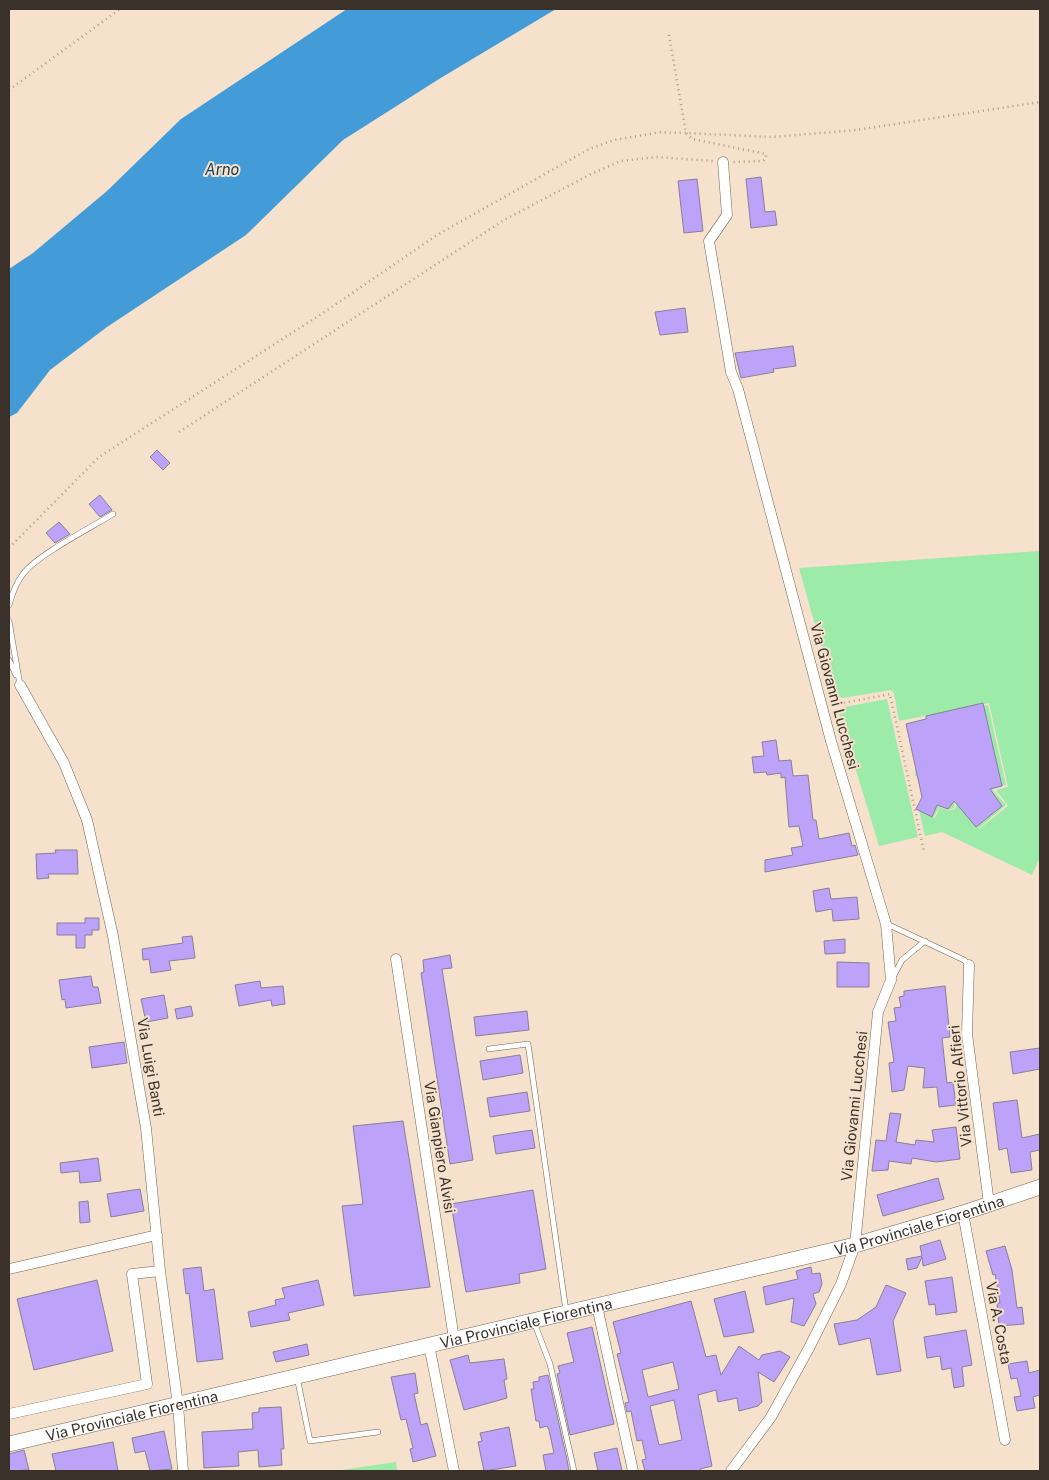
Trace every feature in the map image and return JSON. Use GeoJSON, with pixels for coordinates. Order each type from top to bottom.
{"type":"FeatureCollection","features":[{"type":"Feature","properties":{"kind":"main road","name":"Via Provinciale Fiorentina"},"geometry":{"type":"LineString","coordinates":[[9,1441],[178,1405],[855,1245],[963,1213],[1040,1187]]}},
{"type":"Feature","properties":{"kind":"street","name":"Via Giovanni Lucchesi"},"geometry":{"type":"LineString","coordinates":[[723,162],[727,215],[709,242],[732,372],[830,741],[886,924],[891,980],[878,1012],[855,1245],[841,1284],[809,1348],[771,1417],[731,1471]]}},
{"type":"Feature","properties":{"kind":"street","name":"Via Luigi Banti"},"geometry":{"type":"LineString","coordinates":[[20,685],[64,763],[87,820],[112,936],[146,1128],[160,1271],[178,1405],[183,1471]]}},
{"type":"Feature","properties":{"kind":"street","name":"Via Gianpiero Alvisi"},"geometry":{"type":"LineString","coordinates":[[396,960],[454,1339]]}},
{"type":"Feature","properties":{"kind":"street","name":"Via Vittorio Alfieri"},"geometry":{"type":"LineString","coordinates":[[969,965],[967,1034],[989,1204]]}},
{"type":"Feature","properties":{"kind":"street","name":"Via A. Costa"},"geometry":{"type":"LineString","coordinates":[[963,1213],[1005,1440]]}},
{"type":"Feature","properties":{"kind":"street"},"geometry":{"type":"LineString","coordinates":[[9,1269],[157,1235]]}},
{"type":"Feature","properties":{"kind":"street"},"geometry":{"type":"LineString","coordinates":[[9,1414],[146,1384],[132,1274],[160,1271]]}},
{"type":"Feature","properties":{"kind":"street"},"geometry":{"type":"LineString","coordinates":[[597,1306],[633,1471]]}},
{"type":"Feature","properties":{"kind":"street"},"geometry":{"type":"LineString","coordinates":[[429,1345],[454,1471]]}},
{"type":"Feature","properties":{"kind":"lane"},"geometry":{"type":"LineString","coordinates":[[9,605],[14,590],[24,572],[42,558],[113,514]]}},
{"type":"Feature","properties":{"kind":"lane"},"geometry":{"type":"LineString","coordinates":[[9,621],[20,685]]}},
{"type":"Feature","properties":{"kind":"lane"},"geometry":{"type":"LineString","coordinates":[[9,660],[20,685]]}},
{"type":"Feature","properties":{"kind":"lane"},"geometry":{"type":"LineString","coordinates":[[886,924],[964,960],[969,965]]}},
{"type":"Feature","properties":{"kind":"lane"},"geometry":{"type":"LineString","coordinates":[[891,980],[902,960],[925,941]]}},
{"type":"Feature","properties":{"kind":"lane"},"geometry":{"type":"LineString","coordinates":[[489,1049],[528,1044],[566,1314]]}},
{"type":"Feature","properties":{"kind":"lane"},"geometry":{"type":"LineString","coordinates":[[534,1321],[550,1364],[574,1471]]}},
{"type":"Feature","properties":{"kind":"lane"},"geometry":{"type":"LineString","coordinates":[[297,1377],[310,1441],[378,1432]]}},
{"type":"Feature","properties":{"kind":"path"},"geometry":{"type":"LineString","coordinates":[[9,90],[120,9]]}},
{"type":"Feature","properties":{"kind":"path"},"geometry":{"type":"LineString","coordinates":[[180,432],[504,220],[591,174],[621,161],[656,157],[723,162],[763,161],[766,158],[766,154],[692,139],[686,133],[668,35]]}},
{"type":"Feature","properties":{"kind":"path"},"geometry":{"type":"LineString","coordinates":[[9,548],[99,457],[326,311],[437,235],[589,149],[614,140],[661,132],[773,137],[856,130],[1040,102]]}},
{"type":"Feature","properties":{"kind":"path"},"geometry":{"type":"LineString","coordinates":[[844,703],[890,694],[924,852]]}},
{"type":"Feature","properties":{"kind":"green space"},"geometry":{"type":"Polygon","coordinates":[[[1040,551],[1040,857],[1032,875],[942,832],[925,836],[919,810],[935,818],[940,807],[949,811],[955,809],[957,804],[955,800],[954,808],[949,810],[940,806],[934,816],[920,809],[923,794],[919,776],[915,776],[916,764],[909,741],[911,740],[907,723],[988,705],[1006,785],[992,789],[1006,805],[979,828],[976,824],[979,829],[1008,806],[996,790],[1008,787],[989,703],[899,721],[894,693],[891,690],[843,698],[835,696],[799,568],[1040,551]]]}},
{"type":"Feature","properties":{"kind":"green space"},"geometry":{"type":"Polygon","coordinates":[[[887,699],[918,837],[879,846],[839,714],[845,707],[887,699]]]}},
{"type":"Feature","properties":{"kind":"green space"},"geometry":{"type":"Polygon","coordinates":[[[396,1462],[397,1471],[335,1471],[396,1462]]]}},
{"type":"Feature","properties":{"kind":"water","name":"Arno"},"geometry":{"type":"Polygon","coordinates":[[[347,9],[556,9],[439,79],[343,140],[246,235],[107,327],[50,370],[17,413],[9,417],[9,269],[33,253],[107,191],[181,119],[347,9]]]}},
{"type":"Feature","properties":{"kind":"building"},"geometry":{"type":"Polygon","coordinates":[[[761,177],[765,212],[775,211],[777,225],[751,228],[746,179],[761,177]]]}},
{"type":"Feature","properties":{"kind":"building"},"geometry":{"type":"Polygon","coordinates":[[[697,179],[703,231],[684,233],[678,181],[697,179]]]}},
{"type":"Feature","properties":{"kind":"building"},"geometry":{"type":"Polygon","coordinates":[[[685,308],[688,332],[660,335],[655,312],[685,308]]]}},
{"type":"Feature","properties":{"kind":"building"},"geometry":{"type":"Polygon","coordinates":[[[793,346],[796,366],[773,369],[774,372],[741,378],[735,353],[793,346]]]}},
{"type":"Feature","properties":{"kind":"building"},"geometry":{"type":"Polygon","coordinates":[[[157,450],[170,463],[163,470],[150,457],[157,450]]]}},
{"type":"Feature","properties":{"kind":"building"},"geometry":{"type":"Polygon","coordinates":[[[100,495],[112,510],[100,517],[89,504],[100,495]]]}},
{"type":"Feature","properties":{"kind":"building"},"geometry":{"type":"Polygon","coordinates":[[[59,522],[70,534],[55,543],[46,533],[59,522]]]}},
{"type":"Feature","properties":{"kind":"building"},"geometry":{"type":"Polygon","coordinates":[[[983,703],[1002,786],[990,789],[1002,806],[976,827],[954,801],[948,809],[937,805],[932,817],[916,809],[922,797],[906,724],[926,719],[926,716],[983,703]]]}},
{"type":"Feature","properties":{"kind":"building"},"geometry":{"type":"Polygon","coordinates":[[[776,740],[779,761],[791,760],[793,776],[808,775],[813,820],[816,820],[819,839],[849,833],[852,846],[855,845],[858,855],[765,872],[765,860],[793,855],[791,848],[803,846],[799,826],[789,827],[785,777],[781,778],[781,773],[767,775],[766,772],[754,773],[752,757],[764,756],[762,742],[776,740]]]}},
{"type":"Feature","properties":{"kind":"building"},"geometry":{"type":"Polygon","coordinates":[[[55,850],[77,850],[78,874],[48,874],[49,878],[37,879],[36,854],[56,853],[55,850]]]}},
{"type":"Feature","properties":{"kind":"building"},"geometry":{"type":"Polygon","coordinates":[[[829,888],[831,899],[857,897],[859,919],[833,921],[832,909],[816,912],[813,891],[829,888]]]}},
{"type":"Feature","properties":{"kind":"building"},"geometry":{"type":"Polygon","coordinates":[[[85,918],[99,918],[99,930],[92,930],[92,935],[85,935],[85,948],[76,948],[76,935],[57,935],[57,923],[85,923],[85,918]]]}},
{"type":"Feature","properties":{"kind":"building"},"geometry":{"type":"Polygon","coordinates":[[[192,936],[195,958],[169,961],[171,970],[151,973],[149,959],[143,960],[142,949],[183,943],[182,937],[192,936]]]}},
{"type":"Feature","properties":{"kind":"building"},"geometry":{"type":"Polygon","coordinates":[[[845,939],[845,953],[825,954],[824,941],[845,939]]]}},
{"type":"Feature","properties":{"kind":"building"},"geometry":{"type":"Polygon","coordinates":[[[450,955],[452,968],[442,969],[473,1160],[450,1164],[421,973],[424,972],[423,960],[450,955]]]}},
{"type":"Feature","properties":{"kind":"building"},"geometry":{"type":"Polygon","coordinates":[[[837,962],[869,963],[869,987],[837,987],[837,962]]]}},
{"type":"Feature","properties":{"kind":"building"},"geometry":{"type":"Polygon","coordinates":[[[91,976],[93,987],[98,987],[101,1003],[66,1008],[65,999],[62,1000],[59,980],[91,976]]]}},
{"type":"Feature","properties":{"kind":"building"},"geometry":{"type":"Polygon","coordinates":[[[260,981],[261,988],[283,986],[285,1004],[272,1006],[271,1000],[239,1006],[235,985],[260,981]]]}},
{"type":"Feature","properties":{"kind":"building"},"geometry":{"type":"Polygon","coordinates":[[[945,986],[950,1037],[942,1038],[947,1083],[953,1082],[956,1105],[939,1107],[937,1087],[923,1088],[925,1068],[908,1066],[904,1090],[892,1092],[889,1063],[894,1062],[888,1022],[896,1021],[894,1008],[901,1007],[899,997],[904,996],[904,991],[945,986]]]}},
{"type":"Feature","properties":{"kind":"building"},"geometry":{"type":"Polygon","coordinates":[[[164,995],[168,1018],[146,1022],[141,999],[164,995]]]}},
{"type":"Feature","properties":{"kind":"building"},"geometry":{"type":"Polygon","coordinates":[[[191,1006],[193,1016],[177,1019],[175,1009],[191,1006]]]}},
{"type":"Feature","properties":{"kind":"building"},"geometry":{"type":"Polygon","coordinates":[[[527,1011],[529,1030],[476,1036],[474,1017],[527,1011]]]}},
{"type":"Feature","properties":{"kind":"building"},"geometry":{"type":"Polygon","coordinates":[[[124,1042],[127,1063],[92,1068],[89,1047],[124,1042]]]}},
{"type":"Feature","properties":{"kind":"building"},"geometry":{"type":"Polygon","coordinates":[[[1040,1048],[1040,1069],[1013,1074],[1010,1052],[1040,1048]]]}},
{"type":"Feature","properties":{"kind":"building"},"geometry":{"type":"Polygon","coordinates":[[[520,1055],[523,1073],[483,1080],[480,1061],[520,1055]]]}},
{"type":"Feature","properties":{"kind":"building"},"geometry":{"type":"Polygon","coordinates":[[[527,1092],[530,1111],[490,1117],[487,1098],[527,1092]]]}},
{"type":"Feature","properties":{"kind":"building"},"geometry":{"type":"Polygon","coordinates":[[[1017,1100],[1022,1138],[1040,1134],[1040,1150],[1030,1152],[1032,1170],[1011,1173],[1007,1148],[999,1150],[993,1103],[1017,1100]]]}},
{"type":"Feature","properties":{"kind":"building"},"geometry":{"type":"Polygon","coordinates":[[[890,1113],[901,1114],[896,1142],[915,1145],[916,1140],[934,1142],[932,1130],[956,1127],[960,1159],[936,1162],[912,1158],[911,1164],[889,1161],[888,1170],[872,1171],[876,1140],[886,1141],[890,1113]]]}},
{"type":"Feature","properties":{"kind":"building"},"geometry":{"type":"Polygon","coordinates":[[[403,1121],[430,1287],[354,1296],[342,1206],[363,1204],[353,1126],[403,1121]]]}},
{"type":"Feature","properties":{"kind":"building"},"geometry":{"type":"Polygon","coordinates":[[[532,1130],[535,1148],[496,1154],[493,1136],[532,1130]]]}},
{"type":"Feature","properties":{"kind":"building"},"geometry":{"type":"Polygon","coordinates":[[[98,1158],[101,1181],[80,1183],[79,1171],[61,1173],[60,1163],[98,1158]]]}},
{"type":"Feature","properties":{"kind":"building"},"geometry":{"type":"Polygon","coordinates":[[[938,1178],[944,1199],[883,1216],[877,1195],[938,1178]]]}},
{"type":"Feature","properties":{"kind":"building"},"geometry":{"type":"Polygon","coordinates":[[[140,1189],[144,1211],[111,1217],[107,1194],[140,1189]]]}},
{"type":"Feature","properties":{"kind":"building"},"geometry":{"type":"Polygon","coordinates":[[[533,1190],[546,1269],[519,1274],[520,1283],[466,1292],[451,1204],[533,1190]]]}},
{"type":"Feature","properties":{"kind":"building"},"geometry":{"type":"Polygon","coordinates":[[[88,1201],[90,1222],[80,1223],[79,1202],[88,1201]]]}},
{"type":"Feature","properties":{"kind":"building"},"geometry":{"type":"Polygon","coordinates":[[[940,1240],[946,1259],[923,1266],[922,1257],[917,1268],[908,1270],[906,1259],[922,1256],[920,1246],[940,1240]]]}},
{"type":"Feature","properties":{"kind":"building"},"geometry":{"type":"Polygon","coordinates":[[[1005,1246],[1012,1270],[1017,1308],[1022,1307],[1024,1324],[999,1326],[997,1303],[1000,1303],[995,1274],[993,1275],[986,1251],[1005,1246]]]}},
{"type":"Feature","properties":{"kind":"building"},"geometry":{"type":"Polygon","coordinates":[[[201,1267],[204,1291],[214,1289],[223,1359],[197,1362],[189,1293],[186,1294],[183,1269],[201,1267]]]}},
{"type":"Feature","properties":{"kind":"building"},"geometry":{"type":"Polygon","coordinates":[[[811,1267],[812,1274],[820,1273],[822,1284],[819,1292],[813,1294],[816,1304],[804,1326],[791,1322],[794,1298],[766,1305],[763,1287],[798,1279],[796,1271],[811,1267]]]}},
{"type":"Feature","properties":{"kind":"building"},"geometry":{"type":"Polygon","coordinates":[[[952,1277],[957,1312],[936,1315],[935,1304],[929,1305],[925,1281],[952,1277]]]}},
{"type":"Feature","properties":{"kind":"building"},"geometry":{"type":"Polygon","coordinates":[[[97,1280],[113,1351],[34,1370],[17,1299],[97,1280]]]}},
{"type":"Feature","properties":{"kind":"building"},"geometry":{"type":"Polygon","coordinates":[[[318,1280],[324,1305],[288,1313],[290,1320],[251,1327],[248,1312],[276,1305],[275,1300],[285,1298],[282,1288],[318,1280]]]}},
{"type":"Feature","properties":{"kind":"building"},"geometry":{"type":"Polygon","coordinates":[[[886,1285],[906,1293],[893,1321],[901,1371],[877,1375],[870,1338],[839,1345],[834,1324],[857,1320],[876,1307],[886,1285]]]}},
{"type":"Feature","properties":{"kind":"building"},"geometry":{"type":"Polygon","coordinates":[[[745,1291],[754,1332],[724,1337],[714,1299],[745,1291]]]}},
{"type":"Feature","properties":{"kind":"building"},"geometry":{"type":"Polygon","coordinates":[[[691,1301],[706,1357],[716,1355],[721,1375],[739,1346],[759,1360],[762,1355],[780,1351],[790,1357],[774,1382],[758,1372],[762,1402],[758,1406],[739,1411],[737,1398],[718,1402],[716,1390],[698,1395],[712,1466],[700,1469],[701,1471],[645,1471],[642,1460],[646,1459],[642,1440],[637,1441],[631,1411],[627,1412],[625,1403],[629,1402],[617,1354],[621,1353],[613,1322],[691,1301]],[[673,1362],[642,1370],[648,1397],[679,1389],[673,1362]],[[674,1400],[650,1406],[659,1445],[682,1440],[674,1400]]]}},
{"type":"Feature","properties":{"kind":"building"},"geometry":{"type":"Polygon","coordinates":[[[592,1327],[614,1424],[570,1435],[557,1374],[560,1373],[558,1366],[574,1362],[567,1333],[592,1327]]]}},
{"type":"Feature","properties":{"kind":"building"},"geometry":{"type":"Polygon","coordinates":[[[966,1330],[972,1365],[962,1367],[964,1386],[954,1388],[951,1368],[942,1370],[940,1356],[927,1358],[924,1337],[966,1330]]]}},
{"type":"Feature","properties":{"kind":"building"},"geometry":{"type":"Polygon","coordinates":[[[307,1344],[309,1355],[276,1362],[273,1352],[307,1344]]]}},
{"type":"Feature","properties":{"kind":"building"},"geometry":{"type":"Polygon","coordinates":[[[468,1355],[470,1363],[504,1359],[507,1379],[504,1380],[507,1398],[464,1410],[450,1360],[468,1355]]]}},
{"type":"Feature","properties":{"kind":"building"},"geometry":{"type":"Polygon","coordinates":[[[1027,1361],[1029,1373],[1040,1370],[1040,1395],[1033,1397],[1035,1408],[1017,1411],[1014,1397],[1021,1396],[1017,1378],[1011,1379],[1008,1364],[1027,1361]]]}},
{"type":"Feature","properties":{"kind":"building"},"geometry":{"type":"Polygon","coordinates":[[[415,1373],[418,1393],[414,1394],[421,1425],[427,1423],[436,1456],[413,1462],[410,1449],[413,1448],[406,1419],[401,1420],[391,1377],[415,1373]]]}},
{"type":"Feature","properties":{"kind":"building"},"geometry":{"type":"Polygon","coordinates":[[[548,1375],[569,1471],[546,1471],[543,1455],[554,1453],[547,1426],[540,1428],[539,1421],[536,1421],[531,1389],[534,1389],[533,1382],[539,1381],[539,1377],[548,1375]]]}},
{"type":"Feature","properties":{"kind":"building"},"geometry":{"type":"Polygon","coordinates":[[[281,1407],[284,1449],[281,1449],[282,1465],[259,1467],[258,1450],[238,1452],[239,1466],[204,1468],[202,1432],[253,1429],[252,1413],[259,1412],[259,1408],[281,1407]]]}},
{"type":"Feature","properties":{"kind":"building"},"geometry":{"type":"Polygon","coordinates":[[[509,1427],[516,1466],[484,1471],[478,1442],[482,1441],[480,1433],[509,1427]]]}},
{"type":"Feature","properties":{"kind":"building"},"geometry":{"type":"Polygon","coordinates":[[[164,1431],[172,1469],[150,1471],[145,1451],[135,1453],[132,1438],[164,1431]]]}},
{"type":"Feature","properties":{"kind":"building"},"geometry":{"type":"Polygon","coordinates":[[[113,1442],[118,1471],[56,1471],[52,1454],[113,1442]]]}},
{"type":"Feature","properties":{"kind":"building"},"geometry":{"type":"Polygon","coordinates":[[[617,1448],[622,1471],[598,1471],[594,1453],[617,1448]]]}},
{"type":"Feature","properties":{"kind":"building"},"geometry":{"type":"Polygon","coordinates":[[[24,1450],[29,1470],[9,1471],[9,1454],[24,1450]]]}}]}
